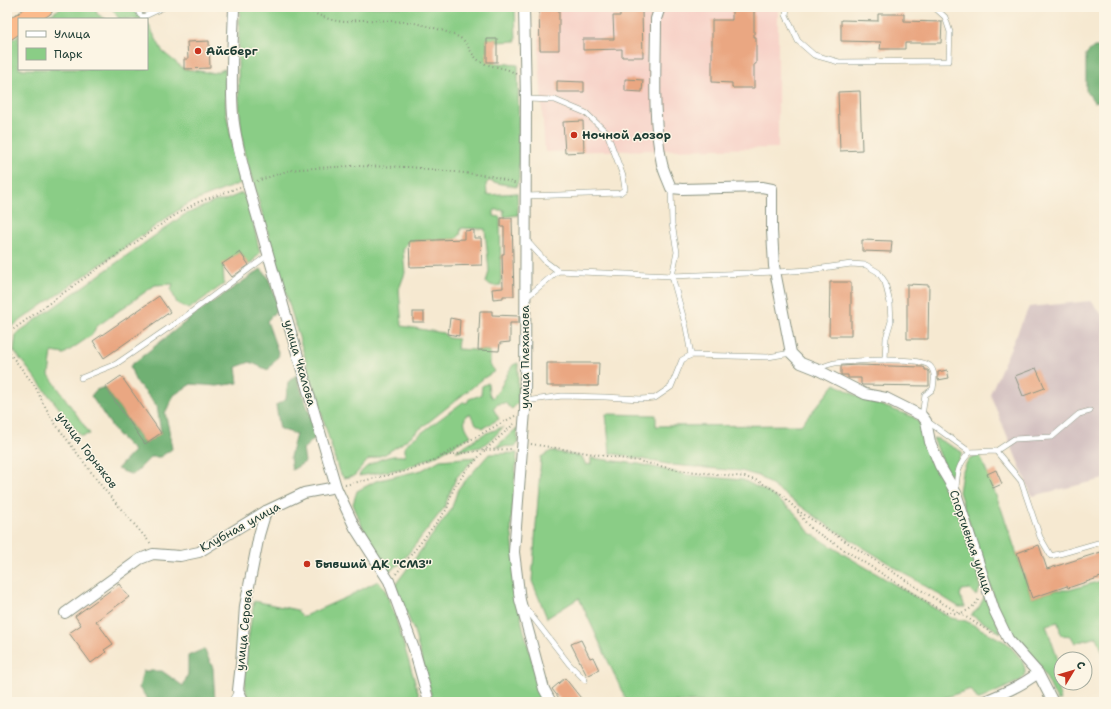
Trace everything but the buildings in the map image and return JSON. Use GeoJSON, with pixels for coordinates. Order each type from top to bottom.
{"type":"FeatureCollection","features":[{"type":"Feature","properties":{"kind":"highway"},"geometry":{"type":"LineString","coordinates":[[28,18],[44,7]]}},
{"type":"Feature","properties":{"kind":"highway"},"geometry":{"type":"LineString","coordinates":[[7,31],[18,25]]}},
{"type":"Feature","properties":{"kind":"street","name":"улица Чкалова"},"geometry":{"type":"LineString","coordinates":[[234,7],[232,67],[233,115],[239,150],[268,255],[336,486],[355,528],[389,581],[414,649],[429,702]]}},
{"type":"Feature","properties":{"kind":"street","name":"улица Плеханова"},"geometry":{"type":"LineString","coordinates":[[524,7],[526,82],[525,406],[514,552],[520,600],[544,689],[551,702]]}},
{"type":"Feature","properties":{"kind":"street"},"geometry":{"type":"LineString","coordinates":[[660,7],[656,19],[656,107],[662,165],[670,188],[772,188],[772,231],[776,272],[791,353],[801,363],[865,394],[886,398],[924,418]]}},
{"type":"Feature","properties":{"kind":"street","name":"Спортивная улица"},"geometry":{"type":"LineString","coordinates":[[924,418],[930,442],[940,466],[956,493],[994,610],[1008,639],[1038,673],[1053,702]]}},
{"type":"Feature","properties":{"kind":"street","name":"Клубная улица"},"geometry":{"type":"LineString","coordinates":[[64,613],[140,559],[153,554],[180,556],[199,552],[266,511],[304,493],[336,486]]}},
{"type":"Feature","properties":{"kind":"street","name":"улица Серова"},"geometry":{"type":"LineString","coordinates":[[238,690],[245,606],[259,534],[266,511]]}},
{"type":"Feature","properties":{"kind":"street"},"geometry":{"type":"LineString","coordinates":[[982,702],[1007,692],[1028,681],[1038,673]]}},
{"type":"Feature","properties":{"kind":"street"},"geometry":{"type":"LineString","coordinates":[[238,690],[244,702]]}},
{"type":"Feature","properties":{"kind":"lane"},"geometry":{"type":"LineString","coordinates":[[136,7],[140,15],[143,17],[164,7]]}},
{"type":"Feature","properties":{"kind":"lane"},"geometry":{"type":"LineString","coordinates":[[786,7],[786,15],[798,41],[814,55],[839,62],[949,61],[950,32],[945,17],[934,7]]}},
{"type":"Feature","properties":{"kind":"lane"},"geometry":{"type":"LineString","coordinates":[[526,99],[554,100],[586,113],[607,133],[623,176],[625,189],[620,193],[526,196]]}},
{"type":"Feature","properties":{"kind":"lane"},"geometry":{"type":"LineString","coordinates":[[670,188],[672,224],[677,252],[672,276],[686,327],[691,355]]}},
{"type":"Feature","properties":{"kind":"lane"},"geometry":{"type":"LineString","coordinates":[[526,240],[546,262],[558,271],[672,276],[776,272],[809,270],[851,264],[866,265],[878,272],[885,282],[890,303],[891,321],[886,338],[885,360]]}},
{"type":"Feature","properties":{"kind":"lane"},"geometry":{"type":"LineString","coordinates":[[81,378],[116,364],[186,316],[268,255]]}},
{"type":"Feature","properties":{"kind":"lane"},"geometry":{"type":"LineString","coordinates":[[526,297],[558,271]]}},
{"type":"Feature","properties":{"kind":"lane"},"geometry":{"type":"LineString","coordinates":[[525,406],[562,396],[641,399],[655,398],[671,387],[682,360],[691,355],[768,357],[791,353]]}},
{"type":"Feature","properties":{"kind":"lane"},"geometry":{"type":"LineString","coordinates":[[816,369],[833,363],[861,360],[925,363],[931,366],[935,376],[933,389],[925,395],[924,418],[970,452],[996,450],[1014,439],[1052,437],[1079,414],[1090,411]]}},
{"type":"Feature","properties":{"kind":"lane"},"geometry":{"type":"LineString","coordinates":[[996,450],[1021,481],[1040,537],[1051,556],[1098,543]]}},
{"type":"Feature","properties":{"kind":"lane"},"geometry":{"type":"LineString","coordinates":[[956,493],[958,471],[962,461],[970,452]]}},
{"type":"Feature","properties":{"kind":"lane"},"geometry":{"type":"LineString","coordinates":[[520,600],[569,664],[585,680]]}},
{"type":"Feature","properties":{"kind":"lane"},"geometry":{"type":"LineString","coordinates":[[231,702],[238,690]]}},
{"type":"Feature","properties":{"kind":"path"},"geometry":{"type":"LineString","coordinates":[[302,7],[323,17],[339,21],[411,22],[455,35],[463,41],[473,56],[480,62],[512,71],[526,82]]}},
{"type":"Feature","properties":{"kind":"path","name":"улица Горняков"},"geometry":{"type":"LineString","coordinates":[[7,350],[35,386],[42,403],[54,422],[104,488],[161,554]]}},
{"type":"Feature","properties":{"kind":"path"},"geometry":{"type":"LineString","coordinates":[[336,486],[406,471],[427,464],[525,406]]}},
{"type":"Feature","properties":{"kind":"path"},"geometry":{"type":"LineString","coordinates":[[389,581],[397,573],[447,509],[453,490],[465,472],[485,450],[515,422],[525,406]]}},
{"type":"Feature","properties":{"kind":"path"},"geometry":{"type":"LineString","coordinates":[[441,456],[522,446],[638,461],[677,470],[745,477],[758,481],[781,494],[797,510],[813,530],[933,606],[950,613],[961,613],[976,605],[985,584]]}},
{"type":"Feature","properties":{"kind":"path"},"geometry":{"type":"LineString","coordinates":[[797,510],[924,592],[992,633],[1008,639]]}},
{"type":"Feature","properties":{"kind":"shaded area"},"geometry":{"type":"Polygon","coordinates":[[[539,7],[778,7],[778,148],[545,152],[539,60],[539,7]]]}},
{"type":"Feature","properties":{"kind":"shaded area"},"geometry":{"type":"Polygon","coordinates":[[[1091,301],[1104,317],[1104,479],[1032,496],[990,394],[1029,307],[1091,301]]]}},
{"type":"Feature","properties":{"kind":"green space"},"geometry":{"type":"Polygon","coordinates":[[[62,7],[96,7],[97,14],[104,18],[46,18],[62,7]]]}},
{"type":"Feature","properties":{"kind":"green space"},"geometry":{"type":"Polygon","coordinates":[[[111,7],[139,7],[144,18],[118,18],[111,7]]]}},
{"type":"Feature","properties":{"kind":"green space"},"geometry":{"type":"Polygon","coordinates":[[[240,7],[515,7],[516,41],[497,42],[497,39],[487,39],[487,62],[518,65],[519,179],[516,187],[489,181],[486,184],[487,195],[517,193],[518,215],[504,217],[504,210],[494,210],[494,216],[500,217],[501,285],[494,286],[486,283],[489,271],[485,229],[461,228],[460,235],[456,239],[409,241],[403,249],[405,273],[399,289],[402,326],[443,333],[449,338],[458,339],[457,349],[490,351],[490,365],[495,371],[484,378],[401,444],[385,454],[368,460],[354,476],[344,478],[339,472],[244,152],[238,80],[240,7]]]}},
{"type":"Feature","properties":{"kind":"green space"},"geometry":{"type":"Polygon","coordinates":[[[148,24],[163,52],[184,69],[213,73],[225,69],[226,112],[237,167],[243,182],[187,204],[7,330],[7,43],[18,36],[18,70],[148,70],[148,24]]]}},
{"type":"Feature","properties":{"kind":"green space"},"geometry":{"type":"Polygon","coordinates":[[[1094,47],[1104,47],[1104,100],[1094,102],[1086,90],[1086,54],[1094,47]]]}},
{"type":"Feature","properties":{"kind":"green space"},"geometry":{"type":"Polygon","coordinates":[[[242,193],[248,200],[260,253],[249,265],[240,252],[223,264],[224,284],[189,309],[177,303],[171,290],[173,284],[155,285],[96,327],[92,335],[64,354],[52,352],[49,375],[90,434],[81,436],[14,351],[16,334],[184,215],[216,201],[223,201],[242,193]]]}},
{"type":"Feature","properties":{"kind":"green space"},"geometry":{"type":"Polygon","coordinates":[[[261,269],[268,277],[279,307],[267,321],[279,355],[268,370],[250,362],[236,367],[238,383],[217,386],[191,384],[174,395],[165,413],[172,449],[160,457],[151,457],[133,475],[117,469],[134,451],[117,434],[91,396],[96,390],[105,387],[145,444],[161,433],[157,406],[135,380],[130,366],[198,312],[261,269]]]}},
{"type":"Feature","properties":{"kind":"green space"},"geometry":{"type":"Polygon","coordinates":[[[518,363],[518,403],[512,409],[505,403],[498,404],[493,408],[499,419],[483,428],[476,424],[470,414],[466,415],[465,424],[471,436],[433,457],[406,468],[359,476],[371,464],[384,458],[392,456],[405,456],[405,445],[463,402],[467,403],[469,399],[481,395],[482,386],[488,383],[489,393],[492,398],[498,391],[513,365],[518,363]]]}},
{"type":"Feature","properties":{"kind":"green space"},"geometry":{"type":"Polygon","coordinates":[[[296,375],[317,434],[303,449],[305,462],[292,470],[290,457],[296,434],[280,429],[276,405],[286,399],[288,382],[296,375]]]}},
{"type":"Feature","properties":{"kind":"green space"},"geometry":{"type":"Polygon","coordinates":[[[835,384],[863,399],[914,417],[923,427],[954,497],[979,574],[980,589],[976,596],[970,589],[962,590],[960,595],[965,607],[959,607],[827,525],[759,476],[741,471],[673,465],[610,453],[606,414],[656,415],[656,426],[801,425],[835,384]]]}},
{"type":"Feature","properties":{"kind":"green space"},"geometry":{"type":"Polygon","coordinates":[[[503,427],[495,436],[481,447],[456,451],[484,434],[503,427]]]}},
{"type":"Feature","properties":{"kind":"green space"},"geometry":{"type":"Polygon","coordinates":[[[517,428],[518,442],[516,446],[496,447],[517,428]]]}},
{"type":"Feature","properties":{"kind":"green space"},"geometry":{"type":"Polygon","coordinates":[[[933,438],[938,439],[962,452],[955,469],[953,479],[947,472],[933,438]]]}},
{"type":"Feature","properties":{"kind":"green space"},"geometry":{"type":"Polygon","coordinates":[[[551,451],[582,457],[586,465],[591,464],[591,458],[639,464],[688,475],[743,480],[769,493],[794,512],[809,532],[845,555],[951,618],[966,621],[1007,643],[1022,660],[1025,669],[1025,676],[1020,681],[978,700],[971,689],[931,702],[627,702],[579,598],[547,618],[532,581],[541,457],[551,451]]]}},
{"type":"Feature","properties":{"kind":"green space"},"geometry":{"type":"Polygon","coordinates":[[[517,453],[511,527],[522,624],[544,702],[433,702],[414,631],[395,585],[451,510],[458,489],[489,454],[517,453]]]}},
{"type":"Feature","properties":{"kind":"green space"},"geometry":{"type":"Polygon","coordinates":[[[980,455],[1002,511],[1032,598],[1055,590],[1069,590],[1104,580],[1104,656],[1097,637],[1075,643],[1071,636],[1061,635],[1058,622],[1046,625],[1055,651],[1053,651],[1053,691],[1058,691],[1061,700],[1057,700],[1039,663],[1011,637],[1012,629],[1009,626],[1004,627],[959,492],[962,473],[968,460],[980,455]]]}},
{"type":"Feature","properties":{"kind":"green space"},"geometry":{"type":"Polygon","coordinates":[[[476,457],[456,478],[444,508],[400,564],[389,571],[362,526],[353,504],[357,491],[376,481],[422,470],[440,460],[476,457]]]}},
{"type":"Feature","properties":{"kind":"green space"},"geometry":{"type":"Polygon","coordinates":[[[378,581],[384,587],[395,616],[421,702],[249,702],[246,693],[245,668],[254,601],[297,610],[302,617],[378,581]]]}},
{"type":"Feature","properties":{"kind":"green space"},"geometry":{"type":"Polygon","coordinates":[[[986,594],[1001,633],[971,615],[978,609],[986,594]]]}},
{"type":"Feature","properties":{"kind":"green space"},"geometry":{"type":"Polygon","coordinates":[[[204,649],[213,668],[215,702],[150,702],[139,688],[143,671],[162,671],[183,686],[188,674],[188,656],[204,649]]]}},
{"type":"Feature","properties":{"kind":"place","name":"Айсберг"},"geometry":{"type":"Point","coordinates":[198,51]}},
{"type":"Feature","properties":{"kind":"place","name":"Ночной дозор"},"geometry":{"type":"Point","coordinates":[574,135]}},
{"type":"Feature","properties":{"kind":"place","name":"Бывший ДК \"СМЗ\""},"geometry":{"type":"Point","coordinates":[307,564]}}]}
